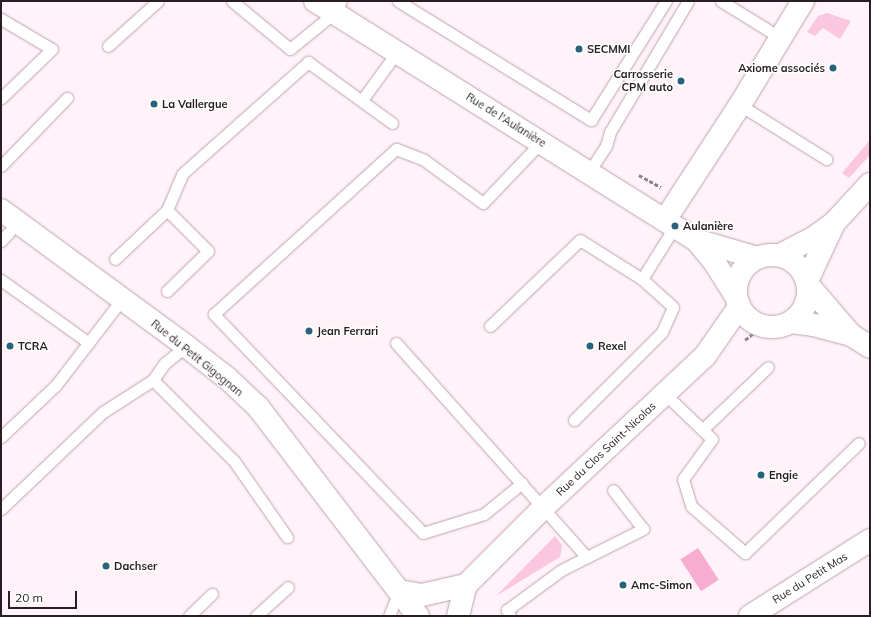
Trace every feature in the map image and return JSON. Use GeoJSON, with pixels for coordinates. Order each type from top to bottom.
{"type":"FeatureCollection","features":[{"type":"Feature","properties":{"kind":"street","name":"Rue de l'Aulanière"},"geometry":{"type":"LineString","coordinates":[[315,1],[338,7],[397,52],[696,240],[713,260],[737,301]]}},
{"type":"Feature","properties":{"kind":"street"},"geometry":{"type":"LineString","coordinates":[[670,223],[802,1]]}},
{"type":"Feature","properties":{"kind":"street"},"geometry":{"type":"LineString","coordinates":[[834,222],[807,283],[808,296],[805,306],[800,314],[792,322],[780,327],[768,328],[756,325],[746,317],[737,301],[736,284],[740,273],[747,264],[757,258],[768,255],[780,255],[812,239],[834,222],[870,184]]}},
{"type":"Feature","properties":{"kind":"street","name":"Rue du Petit Gigognan"},"geometry":{"type":"LineString","coordinates":[[1,210],[186,346],[227,378],[258,407],[418,616]]}},
{"type":"Feature","properties":{"kind":"street","name":"Rue de l'Aulanière"},"geometry":{"type":"LineString","coordinates":[[696,240],[757,258]]}},
{"type":"Feature","properties":{"kind":"street"},"geometry":{"type":"LineString","coordinates":[[780,255],[792,261],[801,270],[807,283],[851,335]]}},
{"type":"Feature","properties":{"kind":"street","name":"Rue du Clos Saint-Nicolas"},"geometry":{"type":"LineString","coordinates":[[466,585],[544,508],[705,356],[737,301]]}},
{"type":"Feature","properties":{"kind":"street"},"geometry":{"type":"LineString","coordinates":[[792,322],[814,325],[851,335],[870,346]]}},
{"type":"Feature","properties":{"kind":"street","name":"Rue du Petit Mas"},"geometry":{"type":"LineString","coordinates":[[759,614],[870,540]]}},
{"type":"Feature","properties":{"kind":"street"},"geometry":{"type":"LineString","coordinates":[[399,591],[422,595],[466,585],[458,616]]}},
{"type":"Feature","properties":{"kind":"lane"},"geometry":{"type":"LineString","coordinates":[[108,46],[158,1]]}},
{"type":"Feature","properties":{"kind":"lane"},"geometry":{"type":"LineString","coordinates":[[232,1],[290,49],[338,7]]}},
{"type":"Feature","properties":{"kind":"lane"},"geometry":{"type":"LineString","coordinates":[[398,1],[591,120],[666,1]]}},
{"type":"Feature","properties":{"kind":"lane"},"geometry":{"type":"LineString","coordinates":[[589,172],[606,146],[610,132],[688,1]]}},
{"type":"Feature","properties":{"kind":"lane"},"geometry":{"type":"LineString","coordinates":[[721,1],[781,38]]}},
{"type":"Feature","properties":{"kind":"lane"},"geometry":{"type":"LineString","coordinates":[[1,19],[52,49],[1,98]]}},
{"type":"Feature","properties":{"kind":"lane"},"geometry":{"type":"LineString","coordinates":[[362,100],[397,52]]}},
{"type":"Feature","properties":{"kind":"lane"},"geometry":{"type":"LineString","coordinates":[[115,259],[167,210],[182,174],[308,62],[392,123]]}},
{"type":"Feature","properties":{"kind":"lane"},"geometry":{"type":"LineString","coordinates":[[1,166],[67,98]]}},
{"type":"Feature","properties":{"kind":"lane"},"geometry":{"type":"LineString","coordinates":[[740,105],[826,159]]}},
{"type":"Feature","properties":{"kind":"lane"},"geometry":{"type":"LineString","coordinates":[[522,483],[484,514],[423,533],[214,314],[396,149],[424,160],[483,203],[541,142]]}},
{"type":"Feature","properties":{"kind":"lane"},"geometry":{"type":"LineString","coordinates":[[166,291],[208,251],[167,210]]}},
{"type":"Feature","properties":{"kind":"lane"},"geometry":{"type":"LineString","coordinates":[[1,241],[18,222]]}},
{"type":"Feature","properties":{"kind":"lane"},"geometry":{"type":"LineString","coordinates":[[642,279],[670,223]]}},
{"type":"Feature","properties":{"kind":"lane"},"geometry":{"type":"LineString","coordinates":[[490,326],[580,240],[642,279],[673,308],[662,332],[574,420]]}},
{"type":"Feature","properties":{"kind":"lane"},"geometry":{"type":"LineString","coordinates":[[1,280],[89,343]]}},
{"type":"Feature","properties":{"kind":"lane"},"geometry":{"type":"LineString","coordinates":[[1,437],[56,385],[122,299]]}},
{"type":"Feature","properties":{"kind":"lane"},"geometry":{"type":"LineString","coordinates":[[396,343],[587,557]]}},
{"type":"Feature","properties":{"kind":"lane"},"geometry":{"type":"LineString","coordinates":[[1,510],[103,412],[153,380],[164,364],[186,346]]}},
{"type":"Feature","properties":{"kind":"lane"},"geometry":{"type":"LineString","coordinates":[[702,430],[768,367]]}},
{"type":"Feature","properties":{"kind":"lane"},"geometry":{"type":"LineString","coordinates":[[153,380],[234,461],[287,537]]}},
{"type":"Feature","properties":{"kind":"lane"},"geometry":{"type":"LineString","coordinates":[[665,394],[712,439],[683,479],[691,506],[745,553],[859,443]]}},
{"type":"Feature","properties":{"kind":"lane"},"geometry":{"type":"LineString","coordinates":[[510,616],[507,610],[560,571],[643,529],[612,490]]}},
{"type":"Feature","properties":{"kind":"lane"},"geometry":{"type":"LineString","coordinates":[[256,616],[288,587]]}},
{"type":"Feature","properties":{"kind":"lane"},"geometry":{"type":"LineString","coordinates":[[389,616],[399,591]]}},
{"type":"Feature","properties":{"kind":"lane"},"geometry":{"type":"LineString","coordinates":[[189,616],[212,594]]}},
{"type":"Feature","properties":{"kind":"shaded area"},"geometry":{"type":"Polygon","coordinates":[[[827,13],[851,21],[840,39],[823,28],[815,36],[807,32],[818,16],[827,13]]]}},
{"type":"Feature","properties":{"kind":"shaded area"},"geometry":{"type":"Polygon","coordinates":[[[870,140],[870,155],[849,178],[842,173],[870,140]]]}},
{"type":"Feature","properties":{"kind":"shaded area"},"geometry":{"type":"Polygon","coordinates":[[[555,536],[562,545],[560,557],[496,596],[555,536]]]}},
{"type":"Feature","properties":{"kind":"shaded area"},"geometry":{"type":"Polygon","coordinates":[[[698,548],[719,580],[701,591],[680,559],[698,548]]]}},
{"type":"Feature","properties":{"kind":"place","name":"SECMMI"},"geometry":{"type":"Point","coordinates":[579,49]}},
{"type":"Feature","properties":{"kind":"place","name":"Axiome associés"},"geometry":{"type":"Point","coordinates":[833,68]}},
{"type":"Feature","properties":{"kind":"place","name":"Carrosserie CPM auto"},"geometry":{"type":"Point","coordinates":[681,81]}},
{"type":"Feature","properties":{"kind":"place","name":"La Vallergue"},"geometry":{"type":"Point","coordinates":[154,104]}},
{"type":"Feature","properties":{"kind":"place","name":"Aulanière"},"geometry":{"type":"Point","coordinates":[675,226]}},
{"type":"Feature","properties":{"kind":"place","name":"Jean Ferrari"},"geometry":{"type":"Point","coordinates":[309,331]}},
{"type":"Feature","properties":{"kind":"place","name":"TCRA"},"geometry":{"type":"Point","coordinates":[10,346]}},
{"type":"Feature","properties":{"kind":"place","name":"Rexel"},"geometry":{"type":"Point","coordinates":[590,346]}},
{"type":"Feature","properties":{"kind":"place","name":"Engie"},"geometry":{"type":"Point","coordinates":[761,475]}},
{"type":"Feature","properties":{"kind":"place","name":"Dachser"},"geometry":{"type":"Point","coordinates":[106,566]}},
{"type":"Feature","properties":{"kind":"place","name":"Amc-Simon"},"geometry":{"type":"Point","coordinates":[623,585]}}]}
